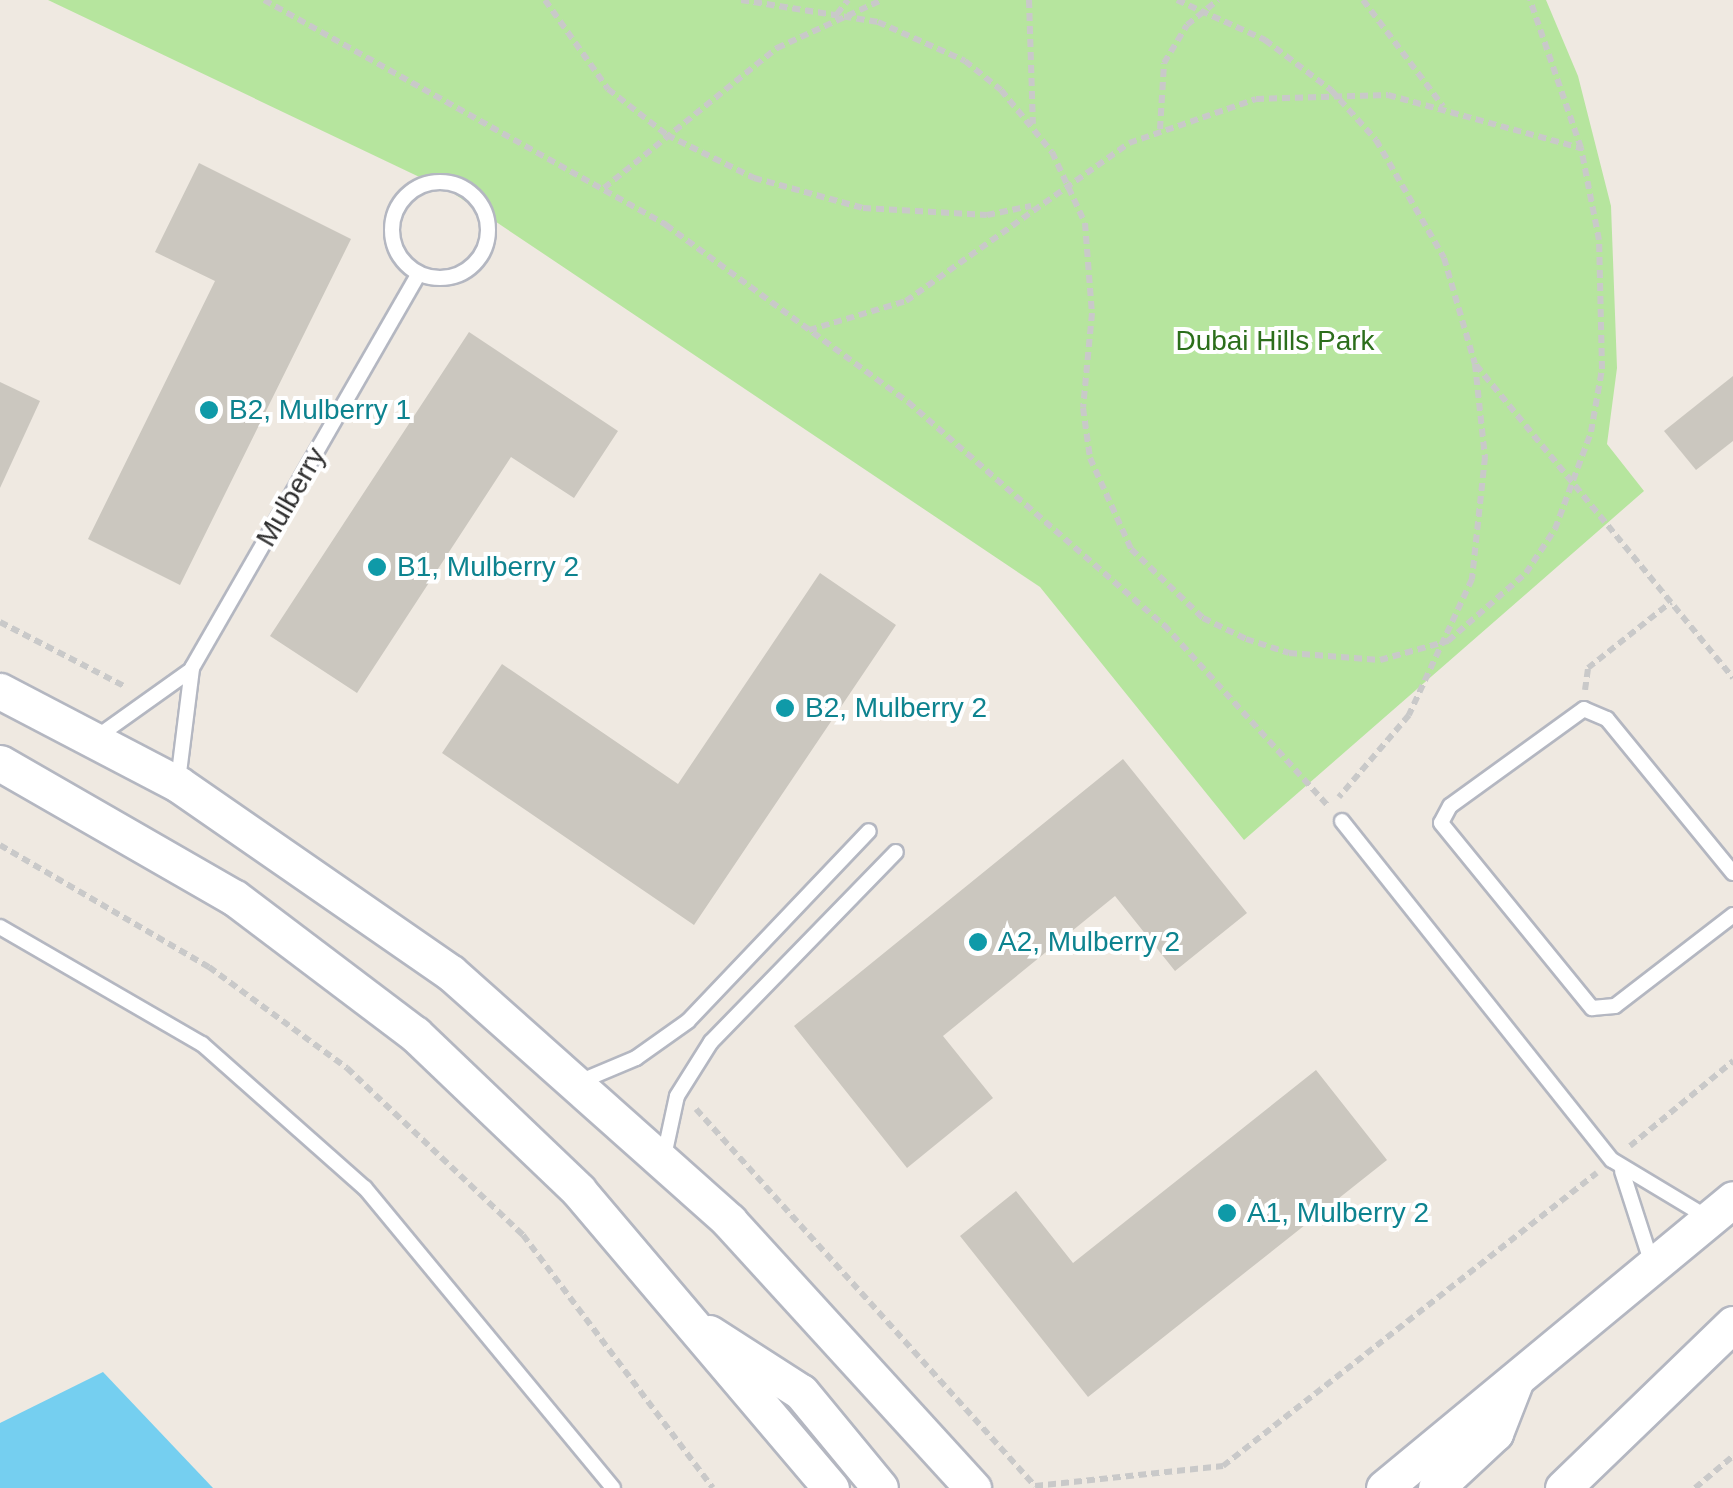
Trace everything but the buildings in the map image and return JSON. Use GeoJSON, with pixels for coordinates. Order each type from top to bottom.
{"type":"FeatureCollection","features":[{"type":"Feature","properties":{"kind":"street"},"geometry":{"type":"LineString","coordinates":[[0,690],[178,784],[378,918],[579,1082],[664,1157],[972,1488]]}},
{"type":"Feature","properties":{"kind":"street"},"geometry":{"type":"LineString","coordinates":[[0,763],[235,898],[400,1022],[578,1190],[831,1488]]}},
{"type":"Feature","properties":{"kind":"street"},"geometry":{"type":"LineString","coordinates":[[1384,1488],[1722,1208]]}},
{"type":"Feature","properties":{"kind":"street"},"geometry":{"type":"LineString","coordinates":[[1563,1488],[1733,1324]]}},
{"type":"Feature","properties":{"kind":"street"},"geometry":{"type":"LineString","coordinates":[[699,1329],[778,1372],[880,1488]]}},
{"type":"Feature","properties":{"kind":"street"},"geometry":{"type":"LineString","coordinates":[[1436,1488],[1495,1432],[1515,1381]]}},
{"type":"Feature","properties":{"kind":"lane"},"geometry":{"type":"LineString","coordinates":[[455,184],[481,203],[485,249],[464,273],[419,274],[392,236],[399,204],[424,185],[455,184]]}},
{"type":"Feature","properties":{"kind":"lane","name":"Mulberry"},"geometry":{"type":"LineString","coordinates":[[97,738],[156,702],[192,668],[419,274]]}},
{"type":"Feature","properties":{"kind":"lane","name":"Mulberry"},"geometry":{"type":"LineString","coordinates":[[178,784],[192,668]]}},
{"type":"Feature","properties":{"kind":"lane"},"geometry":{"type":"LineString","coordinates":[[1733,872],[1607,720],[1584,709],[1450,806],[1442,833],[1592,1008],[1615,1006],[1733,915]]}},
{"type":"Feature","properties":{"kind":"lane"},"geometry":{"type":"LineString","coordinates":[[1342,822],[1617,1165],[1653,1268]]}},
{"type":"Feature","properties":{"kind":"lane"},"geometry":{"type":"LineString","coordinates":[[579,1082],[636,1058],[688,1021],[870,831]]}},
{"type":"Feature","properties":{"kind":"lane"},"geometry":{"type":"LineString","coordinates":[[664,1157],[677,1096],[711,1042],[896,852]]}},
{"type":"Feature","properties":{"kind":"lane"},"geometry":{"type":"LineString","coordinates":[[0,927],[202,1044],[365,1188],[613,1488]]}},
{"type":"Feature","properties":{"kind":"lane"},"geometry":{"type":"LineString","coordinates":[[1617,1165],[1722,1208]]}},
{"type":"Feature","properties":{"kind":"path"},"geometry":{"type":"LineString","coordinates":[[264,0],[604,188],[922,414],[1164,626],[1342,822]]}},
{"type":"Feature","properties":{"kind":"path"},"geometry":{"type":"LineString","coordinates":[[544,0],[608,89],[666,135],[798,196],[846,205],[987,216],[1032,206]]}},
{"type":"Feature","properties":{"kind":"path"},"geometry":{"type":"LineString","coordinates":[[741,0],[878,22],[964,61],[1033,125],[1068,181],[1093,268],[1083,408],[1090,458],[1131,549],[1203,618],[1289,654],[1380,660],[1448,640],[1526,572],[1576,483],[1602,369],[1605,304],[1581,148],[1530,0]]}},
{"type":"Feature","properties":{"kind":"path"},"geometry":{"type":"LineString","coordinates":[[836,15],[848,0]]}},
{"type":"Feature","properties":{"kind":"path"},"geometry":{"type":"LineString","coordinates":[[604,188],[728,82],[836,15],[882,0]]}},
{"type":"Feature","properties":{"kind":"path"},"geometry":{"type":"LineString","coordinates":[[1029,0],[1033,125]]}},
{"type":"Feature","properties":{"kind":"path"},"geometry":{"type":"LineString","coordinates":[[1177,0],[1265,40],[1331,90],[1414,197],[1444,258],[1475,364],[1481,524],[1448,640],[1386,748],[1329,806]]}},
{"type":"Feature","properties":{"kind":"path"},"geometry":{"type":"LineString","coordinates":[[1160,128],[1164,62],[1203,10],[1218,0]]}},
{"type":"Feature","properties":{"kind":"path"},"geometry":{"type":"LineString","coordinates":[[1363,0],[1443,106]]}},
{"type":"Feature","properties":{"kind":"path"},"geometry":{"type":"LineString","coordinates":[[808,330],[906,301],[1068,181],[1160,128],[1256,98],[1331,90],[1443,106],[1581,148]]}},
{"type":"Feature","properties":{"kind":"path"},"geometry":{"type":"LineString","coordinates":[[1475,364],[1733,678]]}},
{"type":"Feature","properties":{"kind":"path"},"geometry":{"type":"LineString","coordinates":[[1584,709],[1588,668],[1672,602]]}},
{"type":"Feature","properties":{"kind":"path"},"geometry":{"type":"LineString","coordinates":[[0,622],[156,702]]}},
{"type":"Feature","properties":{"kind":"path"},"geometry":{"type":"LineString","coordinates":[[0,845],[209,967],[348,1068],[523,1235],[713,1488]]}},
{"type":"Feature","properties":{"kind":"path"},"geometry":{"type":"LineString","coordinates":[[677,1096],[720,1126],[1035,1486],[1224,1466],[1617,1165],[1733,1061]]}},
{"type":"Feature","properties":{"kind":"path"},"geometry":{"type":"LineString","coordinates":[[1695,1488],[1733,1456]]}},
{"type":"Feature","properties":{"kind":"path"},"geometry":{"type":"LineString","coordinates":[[1126,1475],[1127,1488]]}},
{"type":"Feature","properties":{"kind":"green space","name":"Dubai Hills Park"},"geometry":{"type":"Polygon","coordinates":[[[48,0],[1546,0],[1578,76],[1611,206],[1617,368],[1607,444],[1644,491],[1244,840],[1040,587],[453,193],[48,0]]]}},
{"type":"Feature","properties":{"kind":"water"},"geometry":{"type":"Polygon","coordinates":[[[103,1372],[213,1488],[0,1488],[0,1423],[103,1372]]]}},
{"type":"Feature","properties":{"kind":"place","name":"B2, Mulberry 1"},"geometry":{"type":"Point","coordinates":[209,410]}},
{"type":"Feature","properties":{"kind":"place","name":"B1, Mulberry 2"},"geometry":{"type":"Point","coordinates":[377,567]}},
{"type":"Feature","properties":{"kind":"place","name":"B2, Mulberry 2"},"geometry":{"type":"Point","coordinates":[785,708]}},
{"type":"Feature","properties":{"kind":"place","name":"A2, Mulberry 2"},"geometry":{"type":"Point","coordinates":[978,942]}},
{"type":"Feature","properties":{"kind":"place","name":"A1, Mulberry 2"},"geometry":{"type":"Point","coordinates":[1227,1213]}}]}
